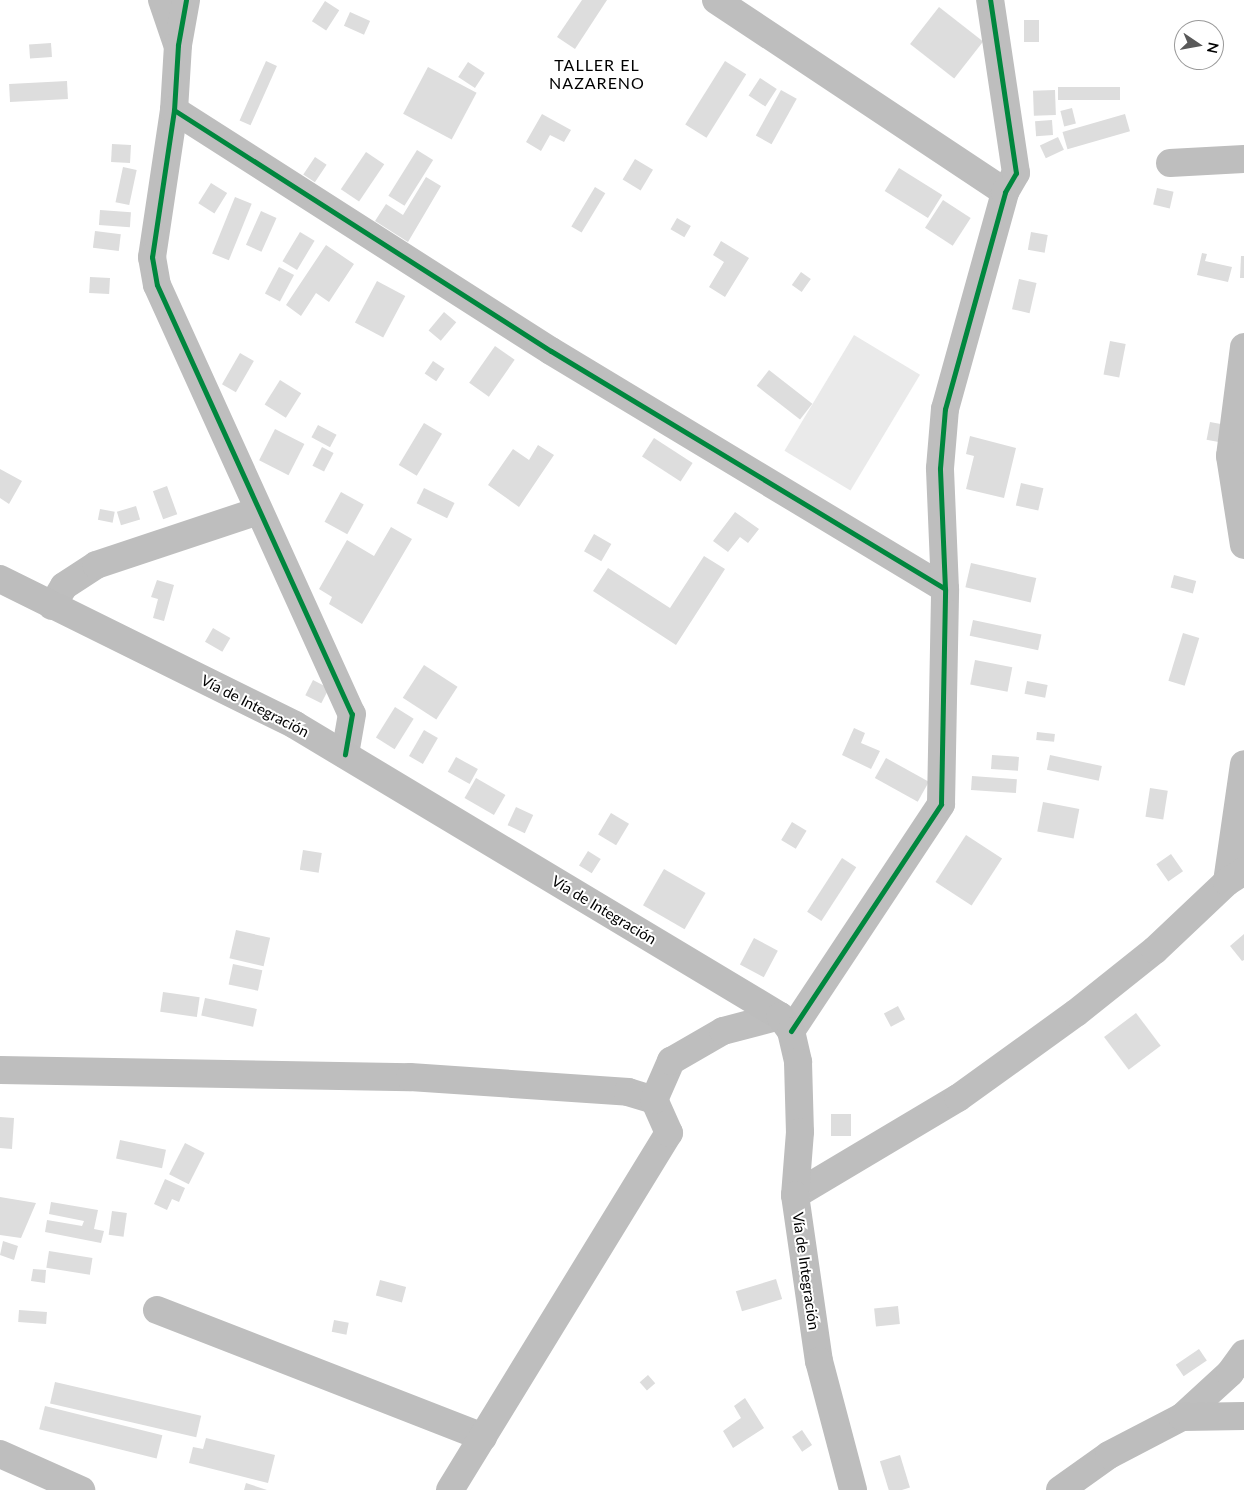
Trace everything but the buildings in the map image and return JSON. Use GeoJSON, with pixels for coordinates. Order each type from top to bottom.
{"type":"FeatureCollection","features":[{"type":"Feature","properties":{"kind":"main road","name":"Vía de Integración"},"geometry":{"type":"LineString","coordinates":[[0,580],[295,725],[785,1023],[800,1084],[795,1195],[819,1361],[852,1490]]}},
{"type":"Feature","properties":{"kind":"main road"},"geometry":{"type":"LineString","coordinates":[[1060,1490],[1082,1481],[1109,1455],[1182,1417],[1244,1416]]}},
{"type":"Feature","properties":{"kind":"street"},"geometry":{"type":"LineString","coordinates":[[162,0],[178,45]]}},
{"type":"Feature","properties":{"kind":"street"},"geometry":{"type":"LineString","coordinates":[[186,0],[178,45],[174,110],[152,257],[157,285],[258,511],[352,714],[345,754]]}},
{"type":"Feature","properties":{"kind":"street"},"geometry":{"type":"LineString","coordinates":[[716,0],[1005,192]]}},
{"type":"Feature","properties":{"kind":"street"},"geometry":{"type":"LineString","coordinates":[[450,1490],[669,1134],[654,1100],[671,1061],[723,1031],[785,1023],[941,804],[945,589],[940,468],[945,409],[1005,192],[1016,173],[990,0]]}},
{"type":"Feature","properties":{"kind":"street"},"geometry":{"type":"LineString","coordinates":[[174,110],[551,351],[945,589]]}},
{"type":"Feature","properties":{"kind":"street"},"geometry":{"type":"LineString","coordinates":[[1170,163],[1244,159]]}},
{"type":"Feature","properties":{"kind":"street"},"geometry":{"type":"LineString","coordinates":[[1244,346],[1230,456],[1244,545]]}},
{"type":"Feature","properties":{"kind":"street"},"geometry":{"type":"LineString","coordinates":[[52,606],[64,586],[96,565],[258,511]]}},
{"type":"Feature","properties":{"kind":"street"},"geometry":{"type":"LineString","coordinates":[[795,1195],[958,1098],[1069,1019],[1155,950],[1235,877],[1244,764]]}},
{"type":"Feature","properties":{"kind":"street"},"geometry":{"type":"LineString","coordinates":[[0,1070],[410,1077],[628,1092],[654,1100]]}},
{"type":"Feature","properties":{"kind":"street"},"geometry":{"type":"LineString","coordinates":[[157,1310],[483,1437]]}},
{"type":"Feature","properties":{"kind":"street"},"geometry":{"type":"LineString","coordinates":[[1182,1417],[1230,1373],[1244,1354]]}},
{"type":"Feature","properties":{"kind":"street"},"geometry":{"type":"LineString","coordinates":[[0,1454],[81,1490]]}},
{"type":"Feature","properties":{"kind":"shaded area"},"geometry":{"type":"Polygon","coordinates":[[[854,335],[920,375],[850,490],[784,451],[854,335]]]}},
{"type":"Feature","properties":{"kind":"cycle path"},"geometry":{"type":"LineString","coordinates":[[186,0],[178,45],[174,110],[152,257],[157,285],[352,714],[345,754]]}},
{"type":"Feature","properties":{"kind":"cycle path"},"geometry":{"type":"LineString","coordinates":[[791,1031],[941,804],[945,589],[940,468],[945,409],[1005,192],[1016,173],[990,0]]}},
{"type":"Feature","properties":{"kind":"cycle path"},"geometry":{"type":"LineString","coordinates":[[174,110],[551,351],[945,589]]}},
{"type":"Feature","properties":{"kind":"district","name":"TALLER EL NAZARENO"},"geometry":{"type":"Point","coordinates":[597,74]}}]}
